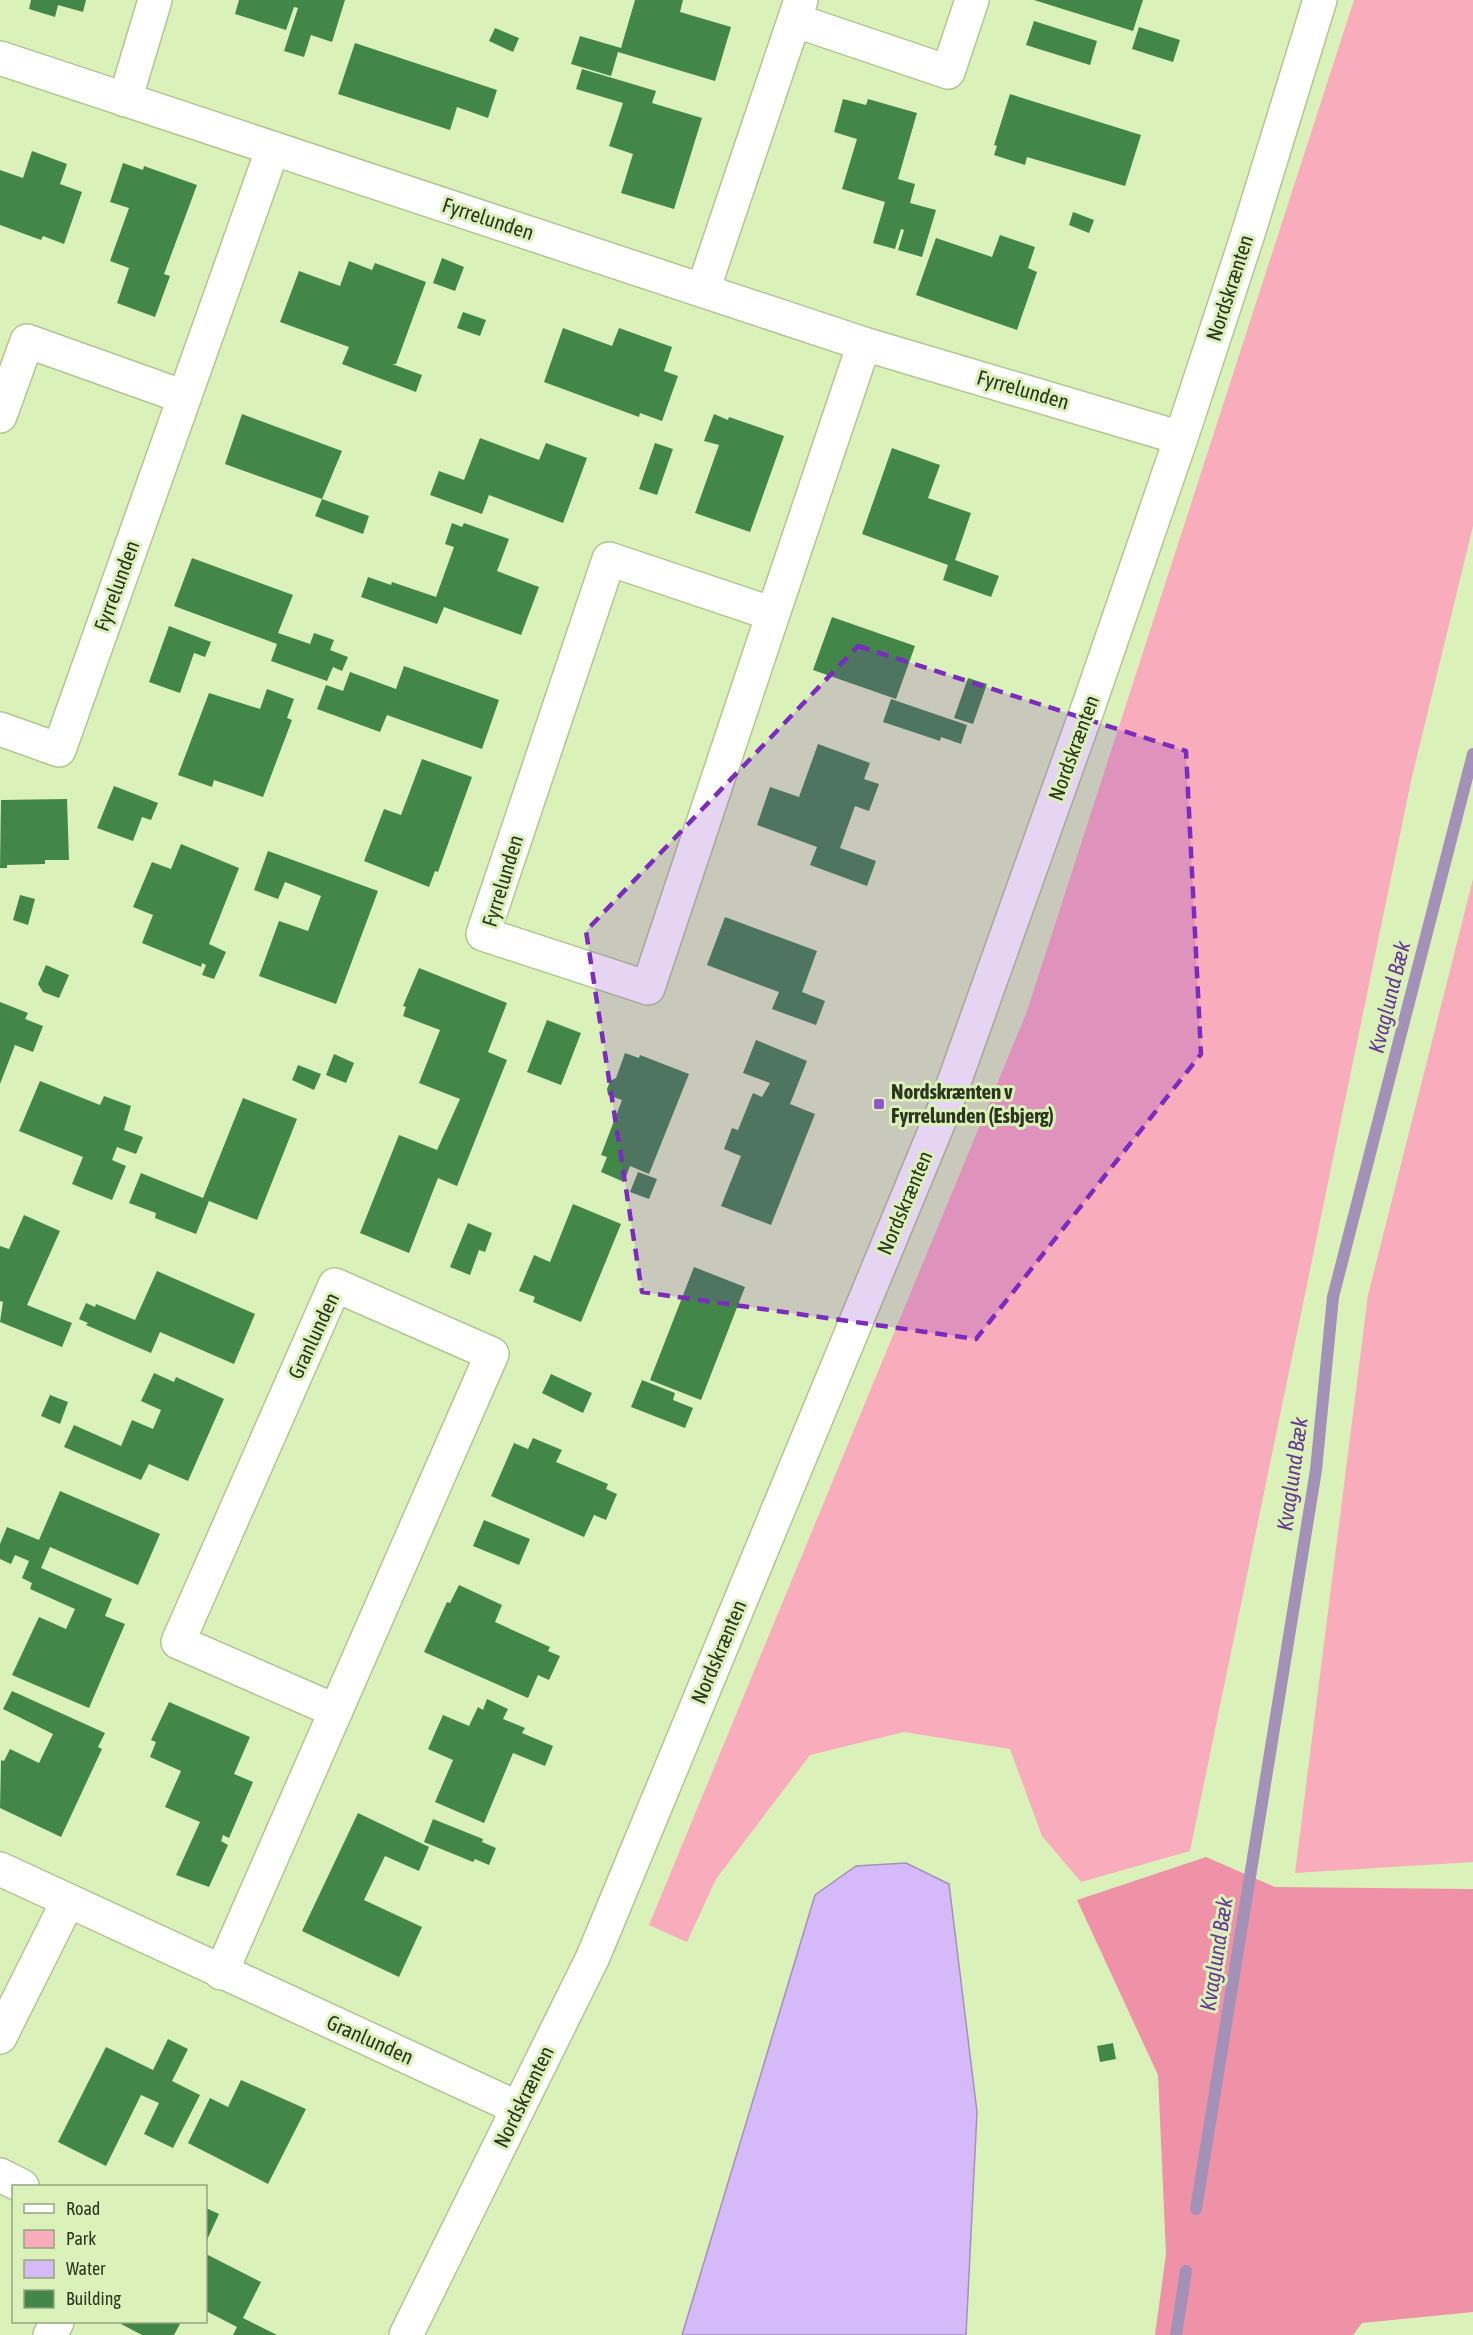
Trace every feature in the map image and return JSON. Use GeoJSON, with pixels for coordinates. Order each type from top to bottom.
{"type":"FeatureCollection","features":[{"type":"Feature","properties":{"kind":"street"},"geometry":{"type":"LineString","coordinates":[[126,100],[154,0]]}},
{"type":"Feature","properties":{"kind":"street"},"geometry":{"type":"LineString","coordinates":[[703,290],[798,10],[948,72],[972,0]]}},
{"type":"Feature","properties":{"kind":"street","name":"Nordskrænten"},"geometry":{"type":"LineString","coordinates":[[406,2335],[592,1957],[947,1102],[1090,702],[1180,438],[1247,237],[1320,0]]}},
{"type":"Feature","properties":{"kind":"street","name":"Fyrrelunden"},"geometry":{"type":"LineString","coordinates":[[0,57],[864,344],[1180,438]]}},
{"type":"Feature","properties":{"kind":"street","name":"Fyrrelunden"},"geometry":{"type":"LineString","coordinates":[[0,729],[59,750],[273,148]]}},
{"type":"Feature","properties":{"kind":"street"},"geometry":{"type":"LineString","coordinates":[[0,416],[27,341],[184,397]]}},
{"type":"Feature","properties":{"kind":"street","name":"Fyrrelunden"},"geometry":{"type":"LineString","coordinates":[[773,614],[609,559],[483,933],[648,988],[864,344]]}},
{"type":"Feature","properties":{"kind":"street","name":"Granlunden"},"geometry":{"type":"LineString","coordinates":[[221,1973],[336,1712],[492,1354],[335,1285],[178,1642],[336,1712]]}},
{"type":"Feature","properties":{"kind":"street","name":"Granlunden"},"geometry":{"type":"LineString","coordinates":[[0,1869],[221,1973],[518,2108]]}},
{"type":"Feature","properties":{"kind":"street"},"geometry":{"type":"LineString","coordinates":[[0,2037],[68,1901]]}},
{"type":"Feature","properties":{"kind":"street"},"geometry":{"type":"LineString","coordinates":[[0,2175],[18,2185]]}},
{"type":"Feature","properties":{"kind":"highlighted area"},"geometry":{"type":"Polygon","coordinates":[[[858,646],[1186,751],[1201,1054],[976,1339],[642,1292],[586,931],[858,646]]]}},
{"type":"Feature","properties":{"kind":"green space"},"geometry":{"type":"Polygon","coordinates":[[[1354,0],[1473,0],[1473,526],[1411,781],[1190,1851],[1081,1882],[1042,1836],[1010,1749],[904,1732],[810,1755],[716,1879],[687,1942],[649,1925],[1026,1014],[1354,0]]]}},
{"type":"Feature","properties":{"kind":"green space"},"geometry":{"type":"Polygon","coordinates":[[[1473,879],[1473,1862],[1295,1873],[1368,1295],[1473,879]]]}},
{"type":"Feature","properties":{"kind":"shaded area"},"geometry":{"type":"Polygon","coordinates":[[[1206,1857],[1275,1887],[1473,1889],[1473,2312],[1362,2323],[1353,2335],[1155,2335],[1166,2254],[1158,2075],[1077,1900],[1206,1857]]]}},
{"type":"Feature","properties":{"kind":"water"},"geometry":{"type":"Polygon","coordinates":[[[906,1863],[949,1884],[977,2112],[966,2335],[682,2335],[815,1895],[856,1866],[906,1863]]]}},
{"type":"Feature","properties":{"kind":"building"},"geometry":{"type":"Polygon","coordinates":[[[31,0],[86,0],[83,12],[58,5],[55,17],[29,9],[31,0]]]}},
{"type":"Feature","properties":{"kind":"building"},"geometry":{"type":"Polygon","coordinates":[[[239,0],[345,0],[332,42],[311,35],[304,57],[284,51],[298,8],[294,7],[286,30],[235,14],[239,0]]]}},
{"type":"Feature","properties":{"kind":"building"},"geometry":{"type":"Polygon","coordinates":[[[635,0],[683,0],[680,12],[731,27],[715,81],[618,52],[611,76],[571,64],[580,36],[621,48],[635,0]]]}},
{"type":"Feature","properties":{"kind":"building"},"geometry":{"type":"Polygon","coordinates":[[[1034,0],[1143,0],[1133,31],[1034,0]]]}},
{"type":"Feature","properties":{"kind":"building"},"geometry":{"type":"Polygon","coordinates":[[[1034,21],[1097,41],[1090,65],[1026,45],[1034,21]]]}},
{"type":"Feature","properties":{"kind":"building"},"geometry":{"type":"Polygon","coordinates":[[[1139,27],[1180,40],[1173,62],[1132,49],[1139,27]]]}},
{"type":"Feature","properties":{"kind":"building"},"geometry":{"type":"Polygon","coordinates":[[[495,28],[519,38],[513,52],[489,41],[495,28]]]}},
{"type":"Feature","properties":{"kind":"building"},"geometry":{"type":"Polygon","coordinates":[[[355,43],[497,90],[488,118],[457,107],[450,130],[338,94],[355,43]]]}},
{"type":"Feature","properties":{"kind":"building"},"geometry":{"type":"Polygon","coordinates":[[[582,69],[656,91],[652,103],[702,118],[674,209],[621,193],[633,154],[609,146],[623,103],[576,89],[582,69]]]}},
{"type":"Feature","properties":{"kind":"building"},"geometry":{"type":"Polygon","coordinates":[[[1010,94],[1141,135],[1125,186],[1027,157],[1025,165],[994,155],[997,146],[994,145],[1010,94]]]}},
{"type":"Feature","properties":{"kind":"building"},"geometry":{"type":"Polygon","coordinates":[[[843,99],[866,105],[868,99],[917,113],[898,179],[915,184],[910,203],[936,210],[922,257],[898,250],[904,230],[901,229],[895,249],[873,243],[885,202],[842,189],[857,139],[834,132],[843,99]]]}},
{"type":"Feature","properties":{"kind":"building"},"geometry":{"type":"Polygon","coordinates":[[[32,151],[67,164],[60,184],[82,192],[64,244],[43,236],[41,240],[0,225],[0,170],[23,178],[32,151]]]}},
{"type":"Feature","properties":{"kind":"building"},"geometry":{"type":"Polygon","coordinates":[[[123,163],[143,170],[144,166],[197,185],[164,274],[170,276],[155,317],[117,303],[129,268],[110,261],[129,208],[110,202],[123,163]]]}},
{"type":"Feature","properties":{"kind":"building"},"geometry":{"type":"Polygon","coordinates":[[[1073,212],[1094,220],[1089,233],[1069,225],[1073,212]]]}},
{"type":"Feature","properties":{"kind":"building"},"geometry":{"type":"Polygon","coordinates":[[[1000,235],[1035,247],[1028,268],[1037,272],[1017,330],[916,295],[936,238],[992,257],[1000,235]]]}},
{"type":"Feature","properties":{"kind":"building"},"geometry":{"type":"Polygon","coordinates":[[[442,258],[464,267],[455,291],[433,283],[442,258]]]}},
{"type":"Feature","properties":{"kind":"building"},"geometry":{"type":"Polygon","coordinates":[[[349,261],[372,270],[375,263],[426,282],[396,364],[392,364],[422,375],[416,392],[342,364],[349,347],[280,322],[299,271],[340,286],[349,261]]]}},
{"type":"Feature","properties":{"kind":"building"},"geometry":{"type":"Polygon","coordinates":[[[463,312],[486,320],[480,336],[457,328],[463,312]]]}},
{"type":"Feature","properties":{"kind":"building"},"geometry":{"type":"Polygon","coordinates":[[[563,328],[612,346],[619,328],[672,347],[664,371],[678,376],[662,421],[640,413],[639,417],[544,382],[563,328]]]}},
{"type":"Feature","properties":{"kind":"building"},"geometry":{"type":"Polygon","coordinates":[[[242,414],[342,451],[322,499],[225,464],[242,414]]]}},
{"type":"Feature","properties":{"kind":"building"},"geometry":{"type":"Polygon","coordinates":[[[714,414],[784,436],[750,532],[695,513],[719,445],[704,441],[714,414]]]}},
{"type":"Feature","properties":{"kind":"building"},"geometry":{"type":"Polygon","coordinates":[[[480,438],[539,460],[546,443],[587,458],[563,523],[489,495],[482,514],[430,495],[439,471],[464,480],[480,438]]]}},
{"type":"Feature","properties":{"kind":"building"},"geometry":{"type":"Polygon","coordinates":[[[655,443],[673,449],[657,495],[639,489],[655,443]]]}},
{"type":"Feature","properties":{"kind":"building"},"geometry":{"type":"Polygon","coordinates":[[[892,448],[940,465],[928,498],[971,513],[955,560],[999,576],[991,597],[943,580],[948,565],[862,534],[892,448]]]}},
{"type":"Feature","properties":{"kind":"building"},"geometry":{"type":"Polygon","coordinates":[[[322,499],[369,516],[363,534],[315,516],[322,499]]]}},
{"type":"Feature","properties":{"kind":"building"},"geometry":{"type":"Polygon","coordinates":[[[452,523],[462,527],[464,523],[509,539],[497,571],[539,587],[521,635],[444,607],[437,624],[361,597],[368,577],[391,585],[392,582],[436,597],[454,547],[445,544],[452,523]]]}},
{"type":"Feature","properties":{"kind":"building"},"geometry":{"type":"Polygon","coordinates":[[[192,558],[293,595],[278,633],[310,644],[314,633],[334,640],[330,650],[348,657],[342,671],[333,667],[327,681],[271,661],[277,644],[174,606],[192,558]]]}},
{"type":"Feature","properties":{"kind":"building"},"geometry":{"type":"Polygon","coordinates":[[[832,617],[915,646],[896,699],[813,670],[832,617]]]}},
{"type":"Feature","properties":{"kind":"building"},"geometry":{"type":"Polygon","coordinates":[[[169,626],[211,642],[205,657],[194,653],[180,693],[149,682],[169,626]]]}},
{"type":"Feature","properties":{"kind":"building"},"geometry":{"type":"Polygon","coordinates":[[[404,666],[499,700],[482,749],[387,715],[380,732],[317,709],[326,685],[343,691],[350,672],[396,689],[404,666]]]}},
{"type":"Feature","properties":{"kind":"building"},"geometry":{"type":"Polygon","coordinates":[[[968,678],[987,684],[973,724],[954,718],[968,678]]]}},
{"type":"Feature","properties":{"kind":"building"},"geometry":{"type":"Polygon","coordinates":[[[267,689],[294,699],[287,718],[292,720],[263,797],[214,780],[212,787],[178,775],[209,693],[260,709],[267,689]]]}},
{"type":"Feature","properties":{"kind":"building"},"geometry":{"type":"Polygon","coordinates":[[[891,699],[967,725],[961,744],[941,737],[940,741],[883,722],[891,699]]]}},
{"type":"Feature","properties":{"kind":"building"},"geometry":{"type":"Polygon","coordinates":[[[818,744],[870,763],[864,779],[879,784],[869,811],[855,806],[840,848],[876,861],[867,886],[810,865],[817,847],[757,825],[770,787],[799,797],[818,744]]]}},
{"type":"Feature","properties":{"kind":"building"},"geometry":{"type":"Polygon","coordinates":[[[422,759],[472,777],[438,872],[435,871],[429,887],[364,861],[384,809],[401,815],[422,759]]]}},
{"type":"Feature","properties":{"kind":"building"},"geometry":{"type":"Polygon","coordinates":[[[114,786],[158,803],[151,820],[142,817],[133,841],[97,828],[114,786]]]}},
{"type":"Feature","properties":{"kind":"building"},"geometry":{"type":"Polygon","coordinates":[[[67,799],[69,860],[45,860],[45,864],[7,865],[7,868],[0,868],[1,800],[67,799]]]}},
{"type":"Feature","properties":{"kind":"building"},"geometry":{"type":"Polygon","coordinates":[[[181,844],[239,868],[209,944],[226,952],[214,979],[202,975],[206,965],[202,963],[201,967],[142,943],[153,915],[133,907],[152,862],[171,869],[181,844]]]}},
{"type":"Feature","properties":{"kind":"building"},"geometry":{"type":"Polygon","coordinates":[[[268,851],[378,891],[336,1004],[259,976],[279,921],[308,931],[321,896],[285,882],[278,899],[254,890],[268,851]]]}},
{"type":"Feature","properties":{"kind":"building"},"geometry":{"type":"Polygon","coordinates":[[[20,895],[35,899],[28,925],[13,920],[20,895]]]}},
{"type":"Feature","properties":{"kind":"building"},"geometry":{"type":"Polygon","coordinates":[[[725,917],[817,951],[802,992],[825,1001],[816,1025],[772,1009],[779,992],[707,965],[725,917]]]}},
{"type":"Feature","properties":{"kind":"building"},"geometry":{"type":"Polygon","coordinates":[[[46,965],[69,975],[59,998],[43,992],[38,984],[46,965]]]}},
{"type":"Feature","properties":{"kind":"building"},"geometry":{"type":"Polygon","coordinates":[[[419,968],[507,1003],[488,1052],[507,1060],[457,1186],[438,1178],[409,1253],[360,1233],[399,1135],[437,1150],[460,1099],[419,1083],[440,1030],[403,1016],[406,1007],[403,1006],[419,968]]]}},
{"type":"Feature","properties":{"kind":"building"},"geometry":{"type":"Polygon","coordinates":[[[0,1002],[28,1013],[25,1019],[43,1026],[33,1052],[15,1045],[0,1084],[0,1002]]]}},
{"type":"Feature","properties":{"kind":"building"},"geometry":{"type":"Polygon","coordinates":[[[547,1020],[581,1033],[561,1085],[527,1072],[547,1020]]]}},
{"type":"Feature","properties":{"kind":"building"},"geometry":{"type":"Polygon","coordinates":[[[756,1040],[807,1061],[790,1104],[815,1114],[771,1225],[721,1206],[741,1156],[724,1149],[732,1128],[738,1130],[753,1093],[762,1097],[770,1083],[743,1073],[756,1040]]]}},
{"type":"Feature","properties":{"kind":"building"},"geometry":{"type":"Polygon","coordinates":[[[625,1053],[639,1058],[640,1055],[689,1074],[649,1174],[630,1166],[624,1182],[601,1172],[607,1157],[601,1155],[622,1100],[608,1095],[607,1089],[610,1081],[616,1078],[625,1053]]]}},
{"type":"Feature","properties":{"kind":"building"},"geometry":{"type":"Polygon","coordinates":[[[334,1054],[354,1063],[346,1083],[326,1075],[334,1054]]]}},
{"type":"Feature","properties":{"kind":"building"},"geometry":{"type":"Polygon","coordinates":[[[298,1065],[321,1074],[314,1090],[292,1080],[298,1065]]]}},
{"type":"Feature","properties":{"kind":"building"},"geometry":{"type":"Polygon","coordinates":[[[40,1081],[100,1105],[104,1096],[131,1106],[124,1130],[143,1137],[136,1154],[117,1147],[112,1160],[126,1166],[112,1200],[72,1184],[83,1157],[19,1131],[40,1081]]]}},
{"type":"Feature","properties":{"kind":"building"},"geometry":{"type":"Polygon","coordinates":[[[243,1098],[297,1119],[257,1220],[209,1201],[196,1234],[155,1218],[156,1213],[129,1203],[141,1173],[203,1198],[243,1098]]]}},
{"type":"Feature","properties":{"kind":"building"},"geometry":{"type":"Polygon","coordinates":[[[638,1172],[657,1179],[649,1199],[630,1192],[638,1172]]]}},
{"type":"Feature","properties":{"kind":"building"},"geometry":{"type":"Polygon","coordinates":[[[573,1204],[621,1224],[581,1322],[533,1302],[535,1297],[519,1291],[534,1255],[550,1262],[573,1204]]]}},
{"type":"Feature","properties":{"kind":"building"},"geometry":{"type":"Polygon","coordinates":[[[24,1215],[60,1231],[27,1305],[72,1323],[62,1347],[0,1322],[3,1302],[0,1301],[0,1246],[9,1249],[24,1215]]]}},
{"type":"Feature","properties":{"kind":"building"},"geometry":{"type":"Polygon","coordinates":[[[468,1223],[492,1233],[485,1252],[479,1250],[470,1275],[450,1267],[468,1223]]]}},
{"type":"Feature","properties":{"kind":"building"},"geometry":{"type":"Polygon","coordinates":[[[694,1267],[745,1287],[701,1400],[650,1380],[694,1267]]]}},
{"type":"Feature","properties":{"kind":"building"},"geometry":{"type":"Polygon","coordinates":[[[157,1271],[255,1314],[234,1364],[160,1332],[151,1353],[86,1325],[88,1323],[79,1319],[86,1303],[95,1307],[96,1304],[135,1320],[157,1271]]]}},
{"type":"Feature","properties":{"kind":"building"},"geometry":{"type":"Polygon","coordinates":[[[154,1373],[174,1382],[176,1377],[224,1399],[188,1481],[149,1464],[141,1480],[64,1447],[74,1425],[121,1446],[132,1420],[153,1429],[161,1410],[141,1401],[154,1373]]]}},
{"type":"Feature","properties":{"kind":"building"},"geometry":{"type":"Polygon","coordinates":[[[551,1374],[592,1393],[583,1413],[542,1393],[551,1374]]]}},
{"type":"Feature","properties":{"kind":"building"},"geometry":{"type":"Polygon","coordinates":[[[642,1380],[675,1393],[673,1400],[693,1408],[685,1428],[631,1407],[642,1380]]]}},
{"type":"Feature","properties":{"kind":"building"},"geometry":{"type":"Polygon","coordinates":[[[50,1395],[68,1402],[60,1424],[41,1416],[50,1395]]]}},
{"type":"Feature","properties":{"kind":"building"},"geometry":{"type":"Polygon","coordinates":[[[533,1438],[562,1450],[556,1462],[608,1484],[606,1489],[617,1494],[606,1520],[594,1515],[584,1537],[491,1496],[514,1443],[528,1449],[533,1438]]]}},
{"type":"Feature","properties":{"kind":"building"},"geometry":{"type":"Polygon","coordinates":[[[60,1491],[160,1534],[138,1585],[50,1547],[41,1568],[112,1599],[105,1616],[125,1624],[89,1708],[12,1675],[39,1617],[66,1629],[75,1609],[30,1589],[32,1583],[22,1578],[29,1561],[15,1555],[11,1564],[0,1559],[0,1544],[7,1527],[39,1540],[60,1491]]]}},
{"type":"Feature","properties":{"kind":"building"},"geometry":{"type":"Polygon","coordinates":[[[484,1520],[530,1539],[519,1565],[473,1546],[484,1520]]]}},
{"type":"Feature","properties":{"kind":"building"},"geometry":{"type":"Polygon","coordinates":[[[459,1585],[502,1605],[495,1622],[550,1647],[548,1651],[560,1656],[549,1680],[538,1675],[528,1698],[424,1652],[447,1602],[450,1603],[459,1585]]]}},
{"type":"Feature","properties":{"kind":"building"},"geometry":{"type":"Polygon","coordinates":[[[12,1691],[105,1733],[98,1747],[102,1749],[61,1837],[0,1808],[1,1760],[4,1761],[10,1749],[39,1763],[53,1734],[3,1709],[12,1691]]]}},
{"type":"Feature","properties":{"kind":"building"},"geometry":{"type":"Polygon","coordinates":[[[487,1699],[508,1709],[503,1719],[525,1728],[522,1733],[553,1746],[545,1766],[513,1753],[484,1823],[435,1802],[453,1760],[428,1749],[443,1715],[469,1726],[478,1707],[483,1710],[487,1699]]]}},
{"type":"Feature","properties":{"kind":"building"},"geometry":{"type":"Polygon","coordinates":[[[169,1702],[250,1737],[234,1774],[253,1782],[229,1838],[223,1835],[221,1841],[228,1845],[209,1887],[176,1875],[200,1822],[165,1807],[181,1771],[150,1757],[156,1742],[151,1740],[169,1702]]]}},
{"type":"Feature","properties":{"kind":"building"},"geometry":{"type":"Polygon","coordinates":[[[358,1813],[429,1847],[419,1871],[385,1856],[364,1900],[422,1927],[399,1977],[302,1931],[358,1813]]]}},
{"type":"Feature","properties":{"kind":"building"},"geometry":{"type":"Polygon","coordinates":[[[433,1819],[483,1839],[482,1842],[496,1848],[489,1865],[475,1859],[473,1862],[424,1842],[433,1819]]]}},
{"type":"Feature","properties":{"kind":"building"},"geometry":{"type":"Polygon","coordinates":[[[168,2039],[188,2049],[172,2081],[200,2095],[173,2148],[144,2134],[159,2103],[141,2095],[106,2166],[58,2142],[106,2047],[153,2070],[168,2039]]]}},
{"type":"Feature","properties":{"kind":"building"},"geometry":{"type":"Polygon","coordinates":[[[1113,2043],[1116,2059],[1100,2062],[1097,2046],[1113,2043]]]}},
{"type":"Feature","properties":{"kind":"building"},"geometry":{"type":"Polygon","coordinates":[[[241,2080],[306,2109],[268,2184],[188,2143],[210,2098],[228,2107],[241,2080]]]}},
{"type":"Feature","properties":{"kind":"building"},"geometry":{"type":"Polygon","coordinates":[[[207,2208],[219,2214],[207,2240],[207,2208]]]}},
{"type":"Feature","properties":{"kind":"building"},"geometry":{"type":"Polygon","coordinates":[[[207,2255],[261,2282],[243,2318],[277,2335],[233,2335],[237,2327],[207,2312],[207,2255]]]}},
{"type":"Feature","properties":{"kind":"building"},"geometry":{"type":"Polygon","coordinates":[[[180,2323],[174,2335],[142,2335],[121,2324],[180,2323]]]}},
{"type":"Feature","properties":{"kind":"waterway","name":"Kvaglund Bæk"},"geometry":{"type":"LineString","coordinates":[[1196,2209],[1316,1470],[1333,1297],[1473,754]]}},
{"type":"Feature","properties":{"kind":"waterway","name":"Kvaglund Bæk"},"geometry":{"type":"LineString","coordinates":[[1176,2335],[1186,2271]]}},
{"type":"Feature","properties":{"kind":"place","name":"Nordskrænten v Fyrrelunden (Esbjerg)"},"geometry":{"type":"Point","coordinates":[879,1104]}}]}
